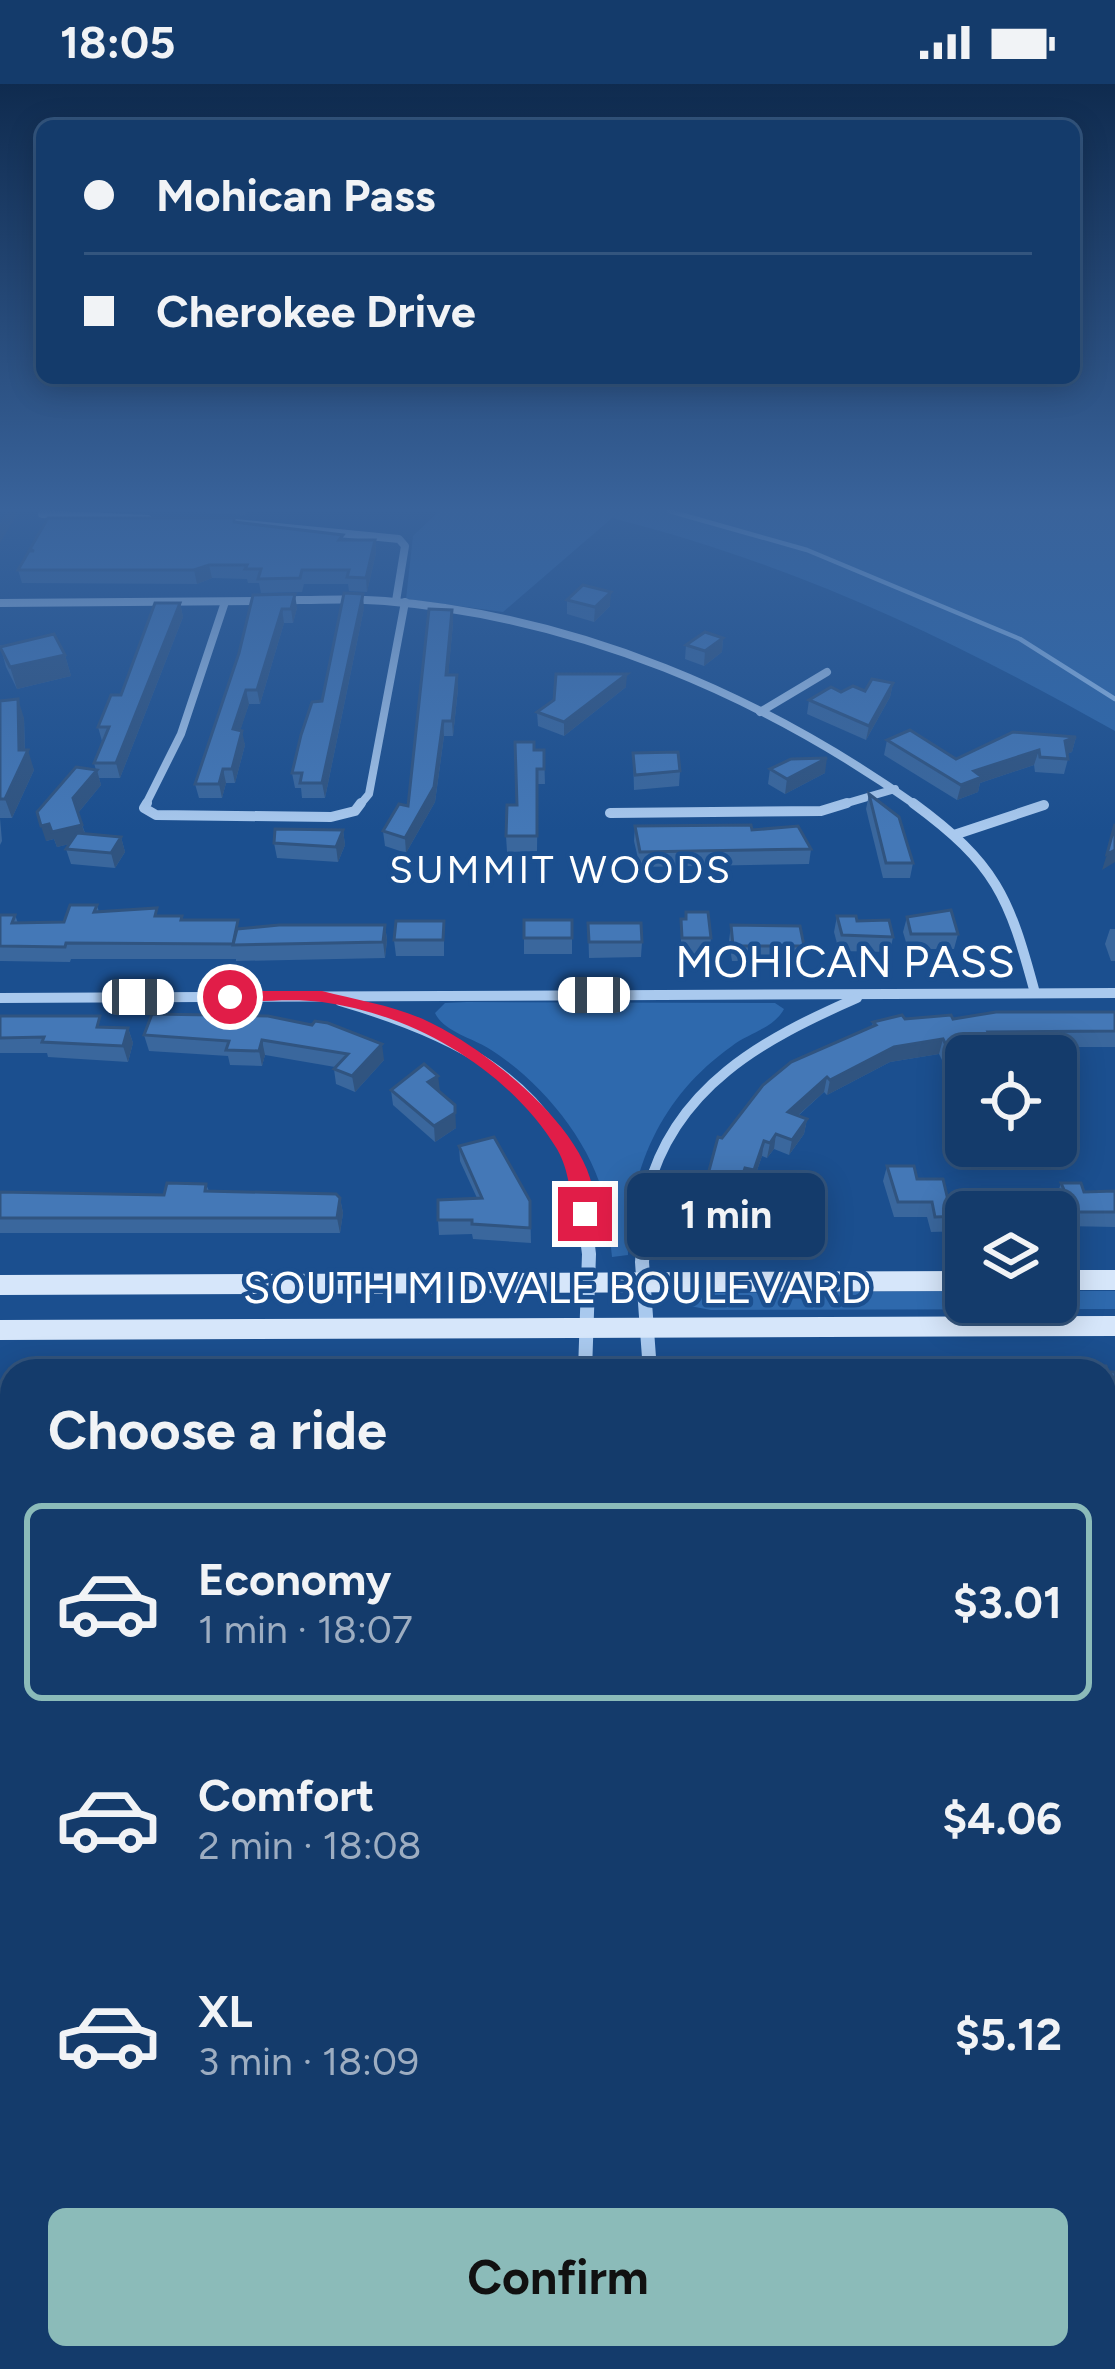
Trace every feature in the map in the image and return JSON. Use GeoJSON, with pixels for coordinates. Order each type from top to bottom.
{"type":"FeatureCollection","features":[{"type":"Feature","properties":{"kind":"main road"},"geometry":{"type":"LineString","coordinates":[[1077,1280],[1115,1280]]}},
{"type":"Feature","properties":{"kind":"main road","name":"SOUTH MIDVALE BOULEVARD"},"geometry":{"type":"LineString","coordinates":[[0,1285],[945,1281]]}},
{"type":"Feature","properties":{"kind":"main road","name":"SOUTH MIDVALE BOULEVARD"},"geometry":{"type":"LineString","coordinates":[[0,1330],[1115,1326]]}},
{"type":"Feature","properties":{"kind":"street"},"geometry":{"type":"LineString","coordinates":[[220,618],[159,785],[144,808],[173,818],[331,817],[356,811],[369,794],[398,618]]}},
{"type":"Feature","properties":{"kind":"street"},"geometry":{"type":"LineString","coordinates":[[504,618],[641,661],[760,712],[847,755],[895,789],[954,835],[998,883],[1035,994]]}},
{"type":"Feature","properties":{"kind":"street"},"geometry":{"type":"LineString","coordinates":[[760,712],[827,672]]}},
{"type":"Feature","properties":{"kind":"street"},"geometry":{"type":"LineString","coordinates":[[610,813],[821,811],[895,789]]}},
{"type":"Feature","properties":{"kind":"street"},"geometry":{"type":"LineString","coordinates":[[954,835],[1044,805]]}},
{"type":"Feature","properties":{"kind":"street","name":"MOHICAN PASS"},"geometry":{"type":"LineString","coordinates":[[0,998],[1115,993]]}},
{"type":"Feature","properties":{"kind":"street"},"geometry":{"type":"LineString","coordinates":[[649,1359],[643,1282],[646,1192],[666,1140],[695,1094],[747,1054],[804,1020],[866,995]]}},
{"type":"Feature","properties":{"kind":"street"},"geometry":{"type":"LineString","coordinates":[[322,996],[418,1023],[468,1049],[515,1086],[565,1147],[581,1186],[586,1359]]}},
{"type":"Feature","properties":{"kind":"shaded area"},"geometry":{"type":"Polygon","coordinates":[[[894,618],[1115,618],[1115,731],[993,665],[894,618]]]}},
{"type":"Feature","properties":{"kind":"shaded area"},"geometry":{"type":"Polygon","coordinates":[[[445,1003],[775,1003],[784,1009],[774,1021],[707,1066],[668,1112],[642,1165],[628,1255],[612,1257],[598,1179],[561,1114],[507,1061],[451,1029],[435,1013],[445,1003]]]}},
{"type":"Feature","properties":{"kind":"shaded area"},"geometry":{"type":"Polygon","coordinates":[[[945,1291],[945,1309],[711,1310],[679,1304],[710,1293],[945,1291]]]}},
{"type":"Feature","properties":{"kind":"shaded area"},"geometry":{"type":"Polygon","coordinates":[[[1077,1291],[1115,1291],[1115,1309],[1077,1309],[1077,1291]]]}},
{"type":"Feature","properties":{"kind":"building"},"geometry":{"type":"Polygon","coordinates":[[[150,618],[174,618],[116,763],[94,763],[109,727],[98,727],[111,695],[121,695],[150,618]]]}},
{"type":"Feature","properties":{"kind":"building"},"geometry":{"type":"Polygon","coordinates":[[[248,618],[279,618],[257,690],[246,690],[233,729],[242,731],[232,769],[223,769],[219,784],[195,784],[248,618]]]}},
{"type":"Feature","properties":{"kind":"building"},"geometry":{"type":"Polygon","coordinates":[[[339,618],[358,618],[322,783],[300,783],[302,773],[292,773],[301,735],[312,702],[322,701],[339,618]]]}},
{"type":"Feature","properties":{"kind":"building"},"geometry":{"type":"Polygon","coordinates":[[[428,618],[451,618],[446,675],[457,675],[452,721],[443,721],[434,787],[405,838],[383,831],[399,804],[408,806],[428,618]]]}},
{"type":"Feature","properties":{"kind":"building"},"geometry":{"type":"Polygon","coordinates":[[[705,632],[723,638],[705,651],[686,645],[705,632]]]}},
{"type":"Feature","properties":{"kind":"building"},"geometry":{"type":"Polygon","coordinates":[[[54,634],[65,655],[10,667],[0,647],[54,634]]]}},
{"type":"Feature","properties":{"kind":"building"},"geometry":{"type":"Polygon","coordinates":[[[556,674],[627,674],[564,722],[537,712],[554,700],[556,674]]]}},
{"type":"Feature","properties":{"kind":"building"},"geometry":{"type":"Polygon","coordinates":[[[872,679],[893,683],[869,726],[809,700],[831,687],[841,692],[853,686],[865,691],[872,679]]]}},
{"type":"Feature","properties":{"kind":"building"},"geometry":{"type":"Polygon","coordinates":[[[18,699],[19,750],[28,750],[5,799],[0,799],[0,701],[18,699]]]}},
{"type":"Feature","properties":{"kind":"building"},"geometry":{"type":"Polygon","coordinates":[[[910,730],[956,759],[1013,732],[1076,737],[1065,741],[1068,759],[1040,757],[1039,750],[974,771],[982,777],[961,785],[887,740],[910,730]]]}},
{"type":"Feature","properties":{"kind":"building"},"geometry":{"type":"Polygon","coordinates":[[[515,742],[534,742],[534,750],[544,750],[544,769],[537,769],[537,836],[506,836],[507,805],[517,805],[515,742]]]}},
{"type":"Feature","properties":{"kind":"building"},"geometry":{"type":"Polygon","coordinates":[[[678,752],[680,771],[635,775],[633,753],[678,752]]]}},
{"type":"Feature","properties":{"kind":"building"},"geometry":{"type":"Polygon","coordinates":[[[827,758],[787,779],[770,769],[791,759],[827,758]]]}},
{"type":"Feature","properties":{"kind":"building"},"geometry":{"type":"Polygon","coordinates":[[[76,767],[97,770],[73,798],[82,825],[52,832],[49,824],[41,826],[37,812],[76,767]]]}},
{"type":"Feature","properties":{"kind":"building"},"geometry":{"type":"Polygon","coordinates":[[[869,794],[899,817],[913,863],[886,863],[869,794]]]}},
{"type":"Feature","properties":{"kind":"building"},"geometry":{"type":"Polygon","coordinates":[[[1115,824],[1115,850],[1107,854],[1115,824]]]}},
{"type":"Feature","properties":{"kind":"building"},"geometry":{"type":"Polygon","coordinates":[[[751,825],[752,830],[798,826],[811,849],[640,852],[635,826],[751,825]]]}},
{"type":"Feature","properties":{"kind":"building"},"geometry":{"type":"Polygon","coordinates":[[[275,829],[343,830],[336,847],[274,843],[275,829]]]}},
{"type":"Feature","properties":{"kind":"building"},"geometry":{"type":"Polygon","coordinates":[[[77,833],[121,837],[111,853],[66,849],[77,833]]]}},
{"type":"Feature","properties":{"kind":"building"},"geometry":{"type":"Polygon","coordinates":[[[70,905],[97,905],[94,912],[157,908],[155,916],[182,916],[181,920],[238,920],[233,944],[0,946],[0,915],[15,915],[12,923],[64,922],[70,905]]]}},
{"type":"Feature","properties":{"kind":"building"},"geometry":{"type":"Polygon","coordinates":[[[951,910],[958,934],[911,934],[907,917],[951,910]]]}},
{"type":"Feature","properties":{"kind":"building"},"geometry":{"type":"Polygon","coordinates":[[[686,912],[708,912],[711,938],[682,938],[681,919],[686,919],[686,912]]]}},
{"type":"Feature","properties":{"kind":"building"},"geometry":{"type":"Polygon","coordinates":[[[837,916],[889,920],[893,937],[842,935],[837,916]]]}},
{"type":"Feature","properties":{"kind":"building"},"geometry":{"type":"Polygon","coordinates":[[[524,920],[572,920],[572,938],[524,938],[524,920]]]}},
{"type":"Feature","properties":{"kind":"building"},"geometry":{"type":"Polygon","coordinates":[[[396,921],[444,921],[443,940],[394,940],[396,921]]]}},
{"type":"Feature","properties":{"kind":"building"},"geometry":{"type":"Polygon","coordinates":[[[588,923],[641,923],[642,942],[589,942],[588,923]]]}},
{"type":"Feature","properties":{"kind":"building"},"geometry":{"type":"Polygon","coordinates":[[[385,925],[383,942],[233,945],[237,929],[385,925]]]}},
{"type":"Feature","properties":{"kind":"building"},"geometry":{"type":"Polygon","coordinates":[[[731,925],[800,926],[804,946],[733,946],[731,925]]]}},
{"type":"Feature","properties":{"kind":"building"},"geometry":{"type":"Polygon","coordinates":[[[996,1012],[1115,1012],[1115,1031],[945,1035],[945,1043],[943,1039],[894,1047],[830,1080],[827,1077],[788,1112],[807,1119],[792,1140],[776,1134],[770,1143],[764,1141],[754,1170],[745,1168],[733,1204],[782,1206],[785,1227],[706,1231],[703,1193],[718,1137],[722,1138],[763,1085],[791,1062],[876,1025],[873,1022],[902,1015],[905,1019],[951,1015],[953,1019],[996,1012]]]}},
{"type":"Feature","properties":{"kind":"building"},"geometry":{"type":"Polygon","coordinates":[[[152,1014],[268,1016],[312,1025],[315,1021],[382,1044],[352,1076],[334,1069],[348,1054],[262,1040],[259,1051],[226,1050],[229,1041],[144,1035],[152,1014]]]}},
{"type":"Feature","properties":{"kind":"building"},"geometry":{"type":"Polygon","coordinates":[[[0,1016],[100,1016],[97,1027],[128,1028],[123,1046],[42,1042],[44,1037],[0,1038],[0,1016]]]}},
{"type":"Feature","properties":{"kind":"building"},"geometry":{"type":"Polygon","coordinates":[[[424,1064],[438,1076],[428,1082],[455,1105],[455,1113],[434,1126],[391,1090],[424,1064]]]}},
{"type":"Feature","properties":{"kind":"building"},"geometry":{"type":"Polygon","coordinates":[[[494,1137],[530,1201],[530,1228],[438,1220],[438,1200],[482,1198],[459,1146],[494,1137]]]}},
{"type":"Feature","properties":{"kind":"building"},"geometry":{"type":"Polygon","coordinates":[[[887,1166],[914,1166],[917,1179],[943,1179],[945,1217],[935,1217],[932,1202],[898,1202],[887,1166]]]}},
{"type":"Feature","properties":{"kind":"building"},"geometry":{"type":"Polygon","coordinates":[[[167,1183],[206,1184],[205,1191],[336,1194],[340,1198],[337,1218],[0,1218],[0,1192],[164,1195],[167,1183]]]}},
{"type":"Feature","properties":{"kind":"building"},"geometry":{"type":"Polygon","coordinates":[[[1061,1183],[1081,1183],[1084,1192],[1115,1191],[1115,1212],[1077,1212],[1077,1191],[1065,1191],[1061,1183]]]}},
{"type":"Feature","properties":{"kind":"waterway"},"geometry":{"type":"LineString","coordinates":[[969,618],[1020,639],[1115,699]]}},
{"type":"Feature","properties":{"kind":"district","name":"SUMMIT WOODS"},"geometry":{"type":"Point","coordinates":[561,869]}},
{"type":"Feature","properties":{"kind":"route"},"geometry":{"type":"LineString","coordinates":[[230,997],[322,996],[418,1023],[468,1049],[515,1086],[565,1147],[581,1186],[585,1214]]}}]}
